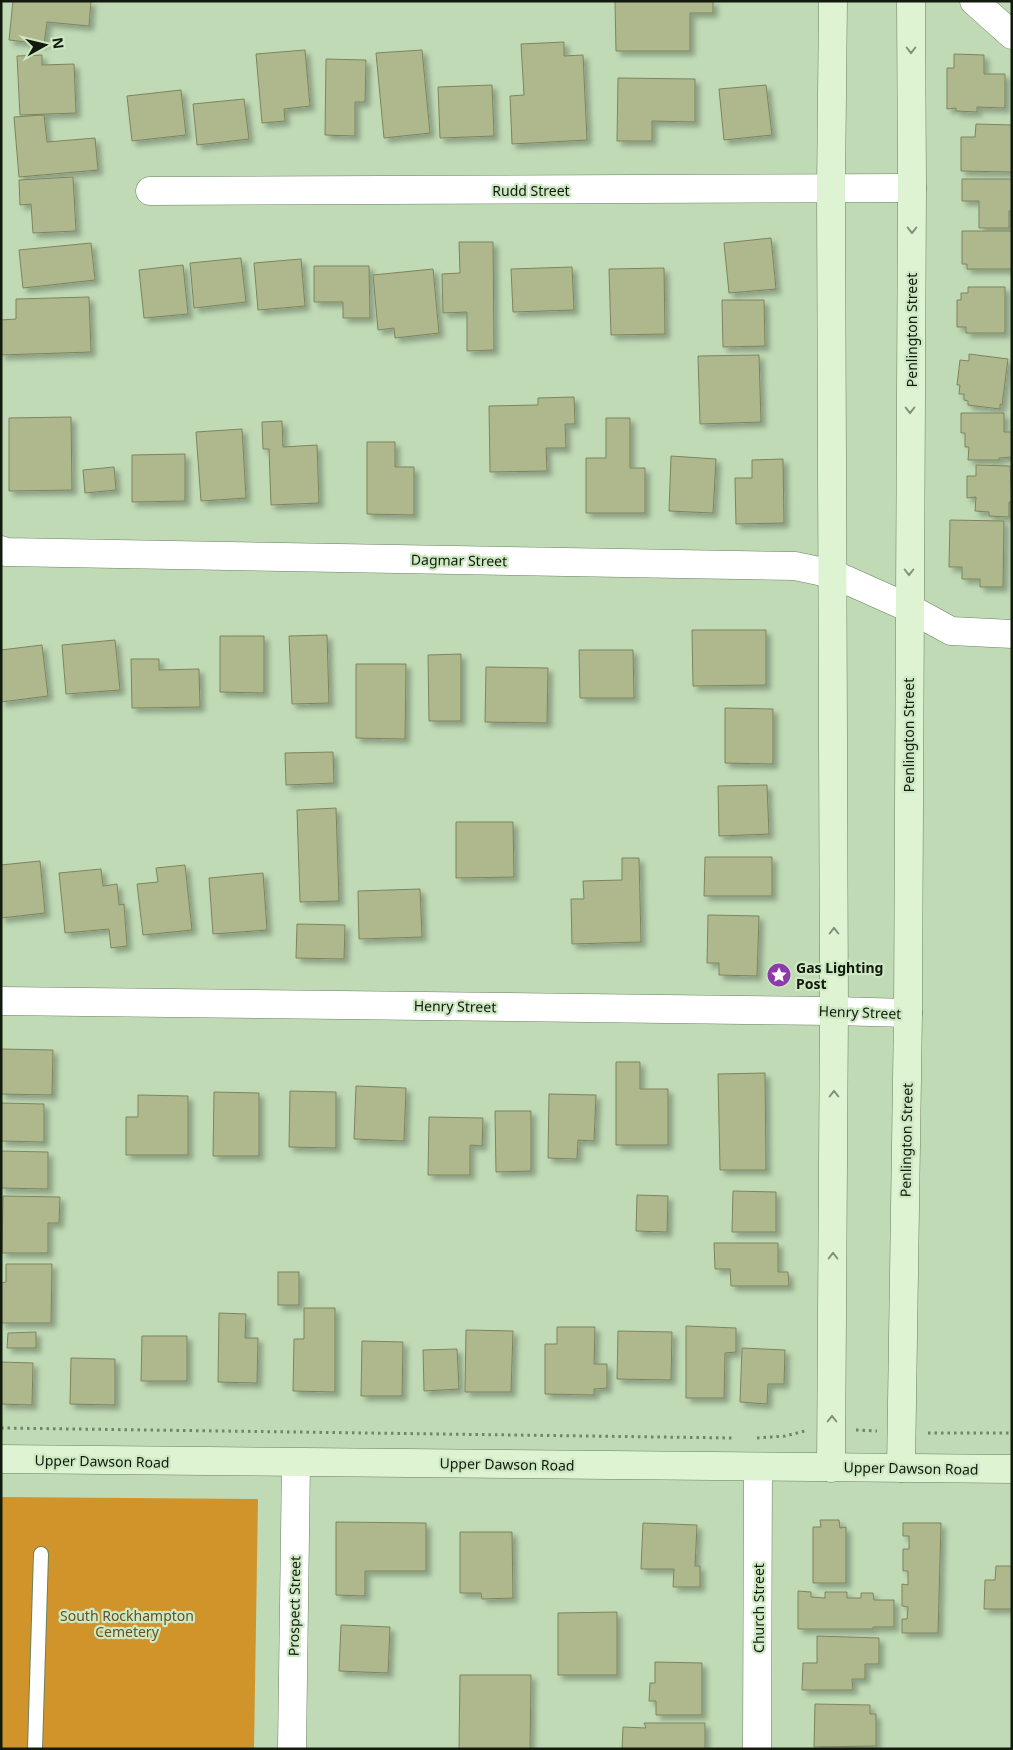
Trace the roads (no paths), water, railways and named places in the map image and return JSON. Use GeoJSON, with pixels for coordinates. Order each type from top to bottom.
{"type":"FeatureCollection","features":[{"type":"Feature","properties":{"kind":"street"},"geometry":{"type":"LineString","coordinates":[[831,1468],[834,1010],[831,189],[833,1]]}},
{"type":"Feature","properties":{"kind":"street","name":"Penlington Street"},"geometry":{"type":"LineString","coordinates":[[901,1468],[908,1013],[912,188],[911,1]]}},
{"type":"Feature","properties":{"kind":"street"},"geometry":{"type":"LineString","coordinates":[[974,1],[1012,35]]}},
{"type":"Feature","properties":{"kind":"street","name":"Rudd Street"},"geometry":{"type":"LineString","coordinates":[[150,191],[912,188]]}},
{"type":"Feature","properties":{"kind":"street","name":"Dagmar Street"},"geometry":{"type":"LineString","coordinates":[[1,550],[16,552],[795,566],[833,574],[909,608],[951,631],[1012,634]]}},
{"type":"Feature","properties":{"kind":"street","name":"Henry Street"},"geometry":{"type":"LineString","coordinates":[[1,1002],[834,1010],[908,1013]]}},
{"type":"Feature","properties":{"kind":"street","name":"Upper Dawson Road"},"geometry":{"type":"LineString","coordinates":[[1,1460],[1012,1470]]}},
{"type":"Feature","properties":{"kind":"street","name":"Prospect Street"},"geometry":{"type":"LineString","coordinates":[[292,1749],[296,1462]]}},
{"type":"Feature","properties":{"kind":"street","name":"Church Street"},"geometry":{"type":"LineString","coordinates":[[757,1749],[758,1467]]}},
{"type":"Feature","properties":{"kind":"lane"},"geometry":{"type":"LineString","coordinates":[[35,1749],[41,1554]]}},
{"type":"Feature","properties":{"kind":"place","name":"Gas Lighting Post"},"geometry":{"type":"Point","coordinates":[779,975]}},
{"type":"Feature","properties":{"kind":"park label","name":"South Rockhampton Cemetery"},"geometry":{"type":"Point","coordinates":[127,1624]}}]}
